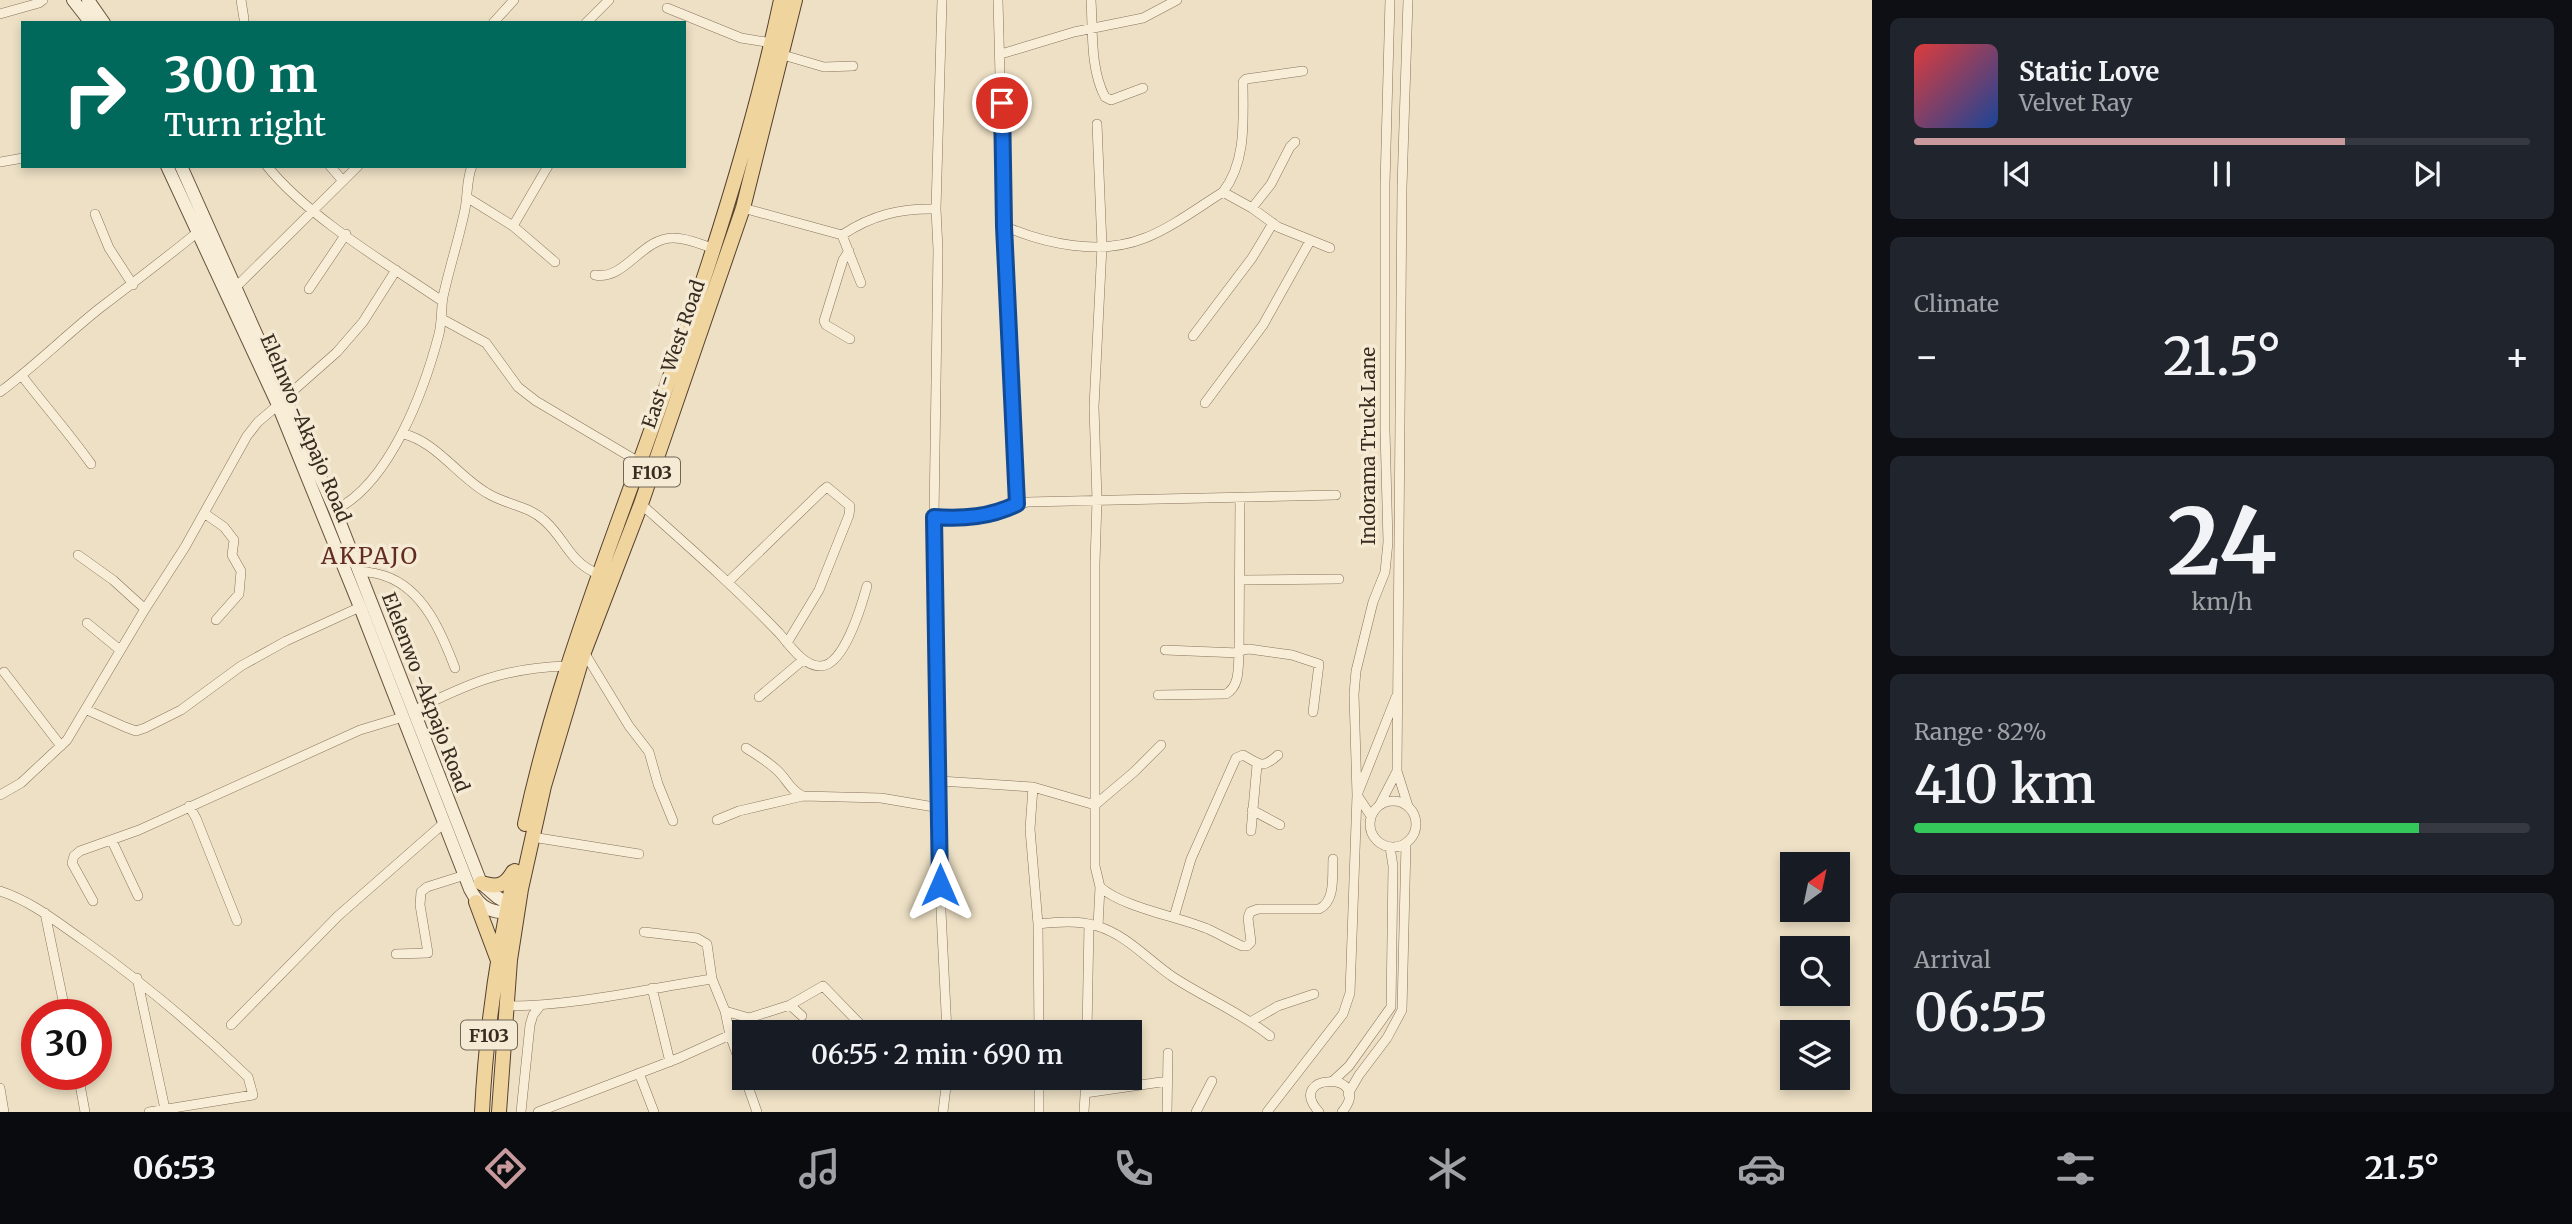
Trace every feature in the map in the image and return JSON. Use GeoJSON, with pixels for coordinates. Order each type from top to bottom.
{"type":"FeatureCollection","features":[{"type":"Feature","properties":{"kind":"main road"},"geometry":{"type":"LineString","coordinates":[[73,0],[89,21]]}},
{"type":"Feature","properties":{"kind":"main road"},"geometry":{"type":"LineString","coordinates":[[88,0],[103,21]]}},
{"type":"Feature","properties":{"kind":"main road","name":"East - West Road"},"geometry":{"type":"LineString","coordinates":[[504,959],[516,867],[534,783],[567,666],[712,248],[772,43],[781,0]]}},
{"type":"Feature","properties":{"kind":"main road","name":"East - West Road"},"geometry":{"type":"LineString","coordinates":[[512,909],[544,786],[584,652],[641,504],[743,208],[795,0]]}},
{"type":"Feature","properties":{"kind":"main road","name":"Elelnwo -Akpajo Road"},"geometry":{"type":"LineString","coordinates":[[168,168],[281,401],[360,607],[408,714],[444,823],[476,902]]}},
{"type":"Feature","properties":{"kind":"main road","name":"Elelenwo -Akpajo Road"},"geometry":{"type":"LineString","coordinates":[[182,168],[281,401],[335,510],[408,714],[481,883]]}},
{"type":"Feature","properties":{"kind":"main road"},"geometry":{"type":"LineString","coordinates":[[481,883],[498,886],[505,883],[516,867]]}},
{"type":"Feature","properties":{"kind":"main road"},"geometry":{"type":"LineString","coordinates":[[481,883],[512,909]]}},
{"type":"Feature","properties":{"kind":"main road"},"geometry":{"type":"LineString","coordinates":[[476,902],[491,911],[512,909]]}},
{"type":"Feature","properties":{"kind":"main road"},"geometry":{"type":"LineString","coordinates":[[476,902],[504,959]]}},
{"type":"Feature","properties":{"kind":"main road","name":"F103"},"geometry":{"type":"LineString","coordinates":[[499,1112],[507,1006],[504,959]]}},
{"type":"Feature","properties":{"kind":"main road","name":"F103"},"geometry":{"type":"LineString","coordinates":[[482,1112],[504,959]]}},
{"type":"Feature","properties":{"kind":"street"},"geometry":{"type":"LineString","coordinates":[[0,14],[43,0]]}},
{"type":"Feature","properties":{"kind":"street"},"geometry":{"type":"LineString","coordinates":[[241,0],[244,19]]}},
{"type":"Feature","properties":{"kind":"street"},"geometry":{"type":"LineString","coordinates":[[495,21],[514,0]]}},
{"type":"Feature","properties":{"kind":"street"},"geometry":{"type":"LineString","coordinates":[[588,21],[609,0]]}},
{"type":"Feature","properties":{"kind":"street"},"geometry":{"type":"LineString","coordinates":[[942,0],[936,209],[939,250],[934,517],[941,911],[946,1020]]}},
{"type":"Feature","properties":{"kind":"street"},"geometry":{"type":"LineString","coordinates":[[998,0],[1004,226],[1017,504]]}},
{"type":"Feature","properties":{"kind":"street"},"geometry":{"type":"LineString","coordinates":[[1091,0],[1099,80],[1105,97],[1111,100],[1143,88]]}},
{"type":"Feature","properties":{"kind":"street"},"geometry":{"type":"LineString","coordinates":[[1001,54],[1093,28],[1143,18],[1177,0]]}},
{"type":"Feature","properties":{"kind":"street","name":"Indorama Truck Lane"},"geometry":{"type":"LineString","coordinates":[[1268,1112],[1343,1014],[1350,993],[1357,795],[1353,694],[1373,602],[1385,572],[1388,542],[1385,184],[1390,0]]}},
{"type":"Feature","properties":{"kind":"street"},"geometry":{"type":"LineString","coordinates":[[1398,691],[1357,795],[1371,816],[1373,836],[1383,845],[1390,847],[1406,844],[1416,828],[1415,816],[1408,806],[1397,771],[1401,510],[1402,187],[1408,0]]}},
{"type":"Feature","properties":{"kind":"street"},"geometry":{"type":"LineString","coordinates":[[667,8],[741,37],[772,43]]}},
{"type":"Feature","properties":{"kind":"street"},"geometry":{"type":"LineString","coordinates":[[783,55],[824,67],[853,66]]}},
{"type":"Feature","properties":{"kind":"street"},"geometry":{"type":"LineString","coordinates":[[1004,226],[1056,243],[1122,245],[1146,238],[1223,192],[1230,183],[1239,157],[1243,129],[1243,82],[1255,77],[1303,71]]}},
{"type":"Feature","properties":{"kind":"street"},"geometry":{"type":"LineString","coordinates":[[1088,1020],[1094,925],[1100,887],[1095,866],[1097,500],[1094,407],[1102,246],[1097,124]]}},
{"type":"Feature","properties":{"kind":"street"},"geometry":{"type":"LineString","coordinates":[[1252,208],[1271,184],[1295,142]]}},
{"type":"Feature","properties":{"kind":"street"},"geometry":{"type":"LineString","coordinates":[[0,162],[21,158]]}},
{"type":"Feature","properties":{"kind":"street"},"geometry":{"type":"LineString","coordinates":[[269,168],[313,211],[442,301]]}},
{"type":"Feature","properties":{"kind":"street"},"geometry":{"type":"LineString","coordinates":[[332,168],[343,181]]}},
{"type":"Feature","properties":{"kind":"street"},"geometry":{"type":"LineString","coordinates":[[235,288],[356,168]]}},
{"type":"Feature","properties":{"kind":"street"},"geometry":{"type":"LineString","coordinates":[[335,510],[365,489],[403,433],[438,337],[442,301],[468,198],[472,168]]}},
{"type":"Feature","properties":{"kind":"street"},"geometry":{"type":"LineString","coordinates":[[513,226],[547,168]]}},
{"type":"Feature","properties":{"kind":"street"},"geometry":{"type":"LineString","coordinates":[[1223,192],[1273,223],[1330,248]]}},
{"type":"Feature","properties":{"kind":"street"},"geometry":{"type":"LineString","coordinates":[[468,198],[513,226],[555,262]]}},
{"type":"Feature","properties":{"kind":"street"},"geometry":{"type":"LineString","coordinates":[[743,208],[842,234],[888,212],[911,208],[936,209]]}},
{"type":"Feature","properties":{"kind":"street"},"geometry":{"type":"LineString","coordinates":[[95,214],[109,248],[133,285]]}},
{"type":"Feature","properties":{"kind":"street"},"geometry":{"type":"LineString","coordinates":[[1193,336],[1252,258],[1273,223]]}},
{"type":"Feature","properties":{"kind":"street"},"geometry":{"type":"LineString","coordinates":[[0,392],[100,308],[133,285],[199,231]]}},
{"type":"Feature","properties":{"kind":"street"},"geometry":{"type":"LineString","coordinates":[[309,289],[346,234]]}},
{"type":"Feature","properties":{"kind":"street"},"geometry":{"type":"LineString","coordinates":[[842,234],[861,283]]}},
{"type":"Feature","properties":{"kind":"street"},"geometry":{"type":"LineString","coordinates":[[595,275],[612,275],[649,246],[666,239],[685,239],[712,248]]}},
{"type":"Feature","properties":{"kind":"street"},"geometry":{"type":"LineString","coordinates":[[1205,403],[1263,325],[1310,241]]}},
{"type":"Feature","properties":{"kind":"street"},"geometry":{"type":"LineString","coordinates":[[849,251],[843,260],[824,321],[826,325],[850,339]]}},
{"type":"Feature","properties":{"kind":"street"},"geometry":{"type":"LineString","coordinates":[[0,795],[21,783],[61,746],[87,710],[247,436],[258,422],[337,352],[363,322],[396,270]]}},
{"type":"Feature","properties":{"kind":"street"},"geometry":{"type":"LineString","coordinates":[[442,318],[486,343],[518,387],[529,396],[639,462]]}},
{"type":"Feature","properties":{"kind":"street"},"geometry":{"type":"LineString","coordinates":[[22,376],[46,408],[64,426],[91,464]]}},
{"type":"Feature","properties":{"kind":"street"},"geometry":{"type":"LineString","coordinates":[[403,433],[423,443],[488,494],[533,511],[547,523],[577,562],[598,574]]}},
{"type":"Feature","properties":{"kind":"street"},"geometry":{"type":"LineString","coordinates":[[728,582],[827,487],[850,506],[820,590],[788,643]]}},
{"type":"Feature","properties":{"kind":"street"},"geometry":{"type":"LineString","coordinates":[[934,517],[980,516],[999,513],[1017,504],[1336,495]]}},
{"type":"Feature","properties":{"kind":"street"},"geometry":{"type":"LineString","coordinates":[[1158,695],[1231,692],[1237,677],[1241,580],[1240,498]]}},
{"type":"Feature","properties":{"kind":"street"},"geometry":{"type":"LineString","coordinates":[[641,504],[728,582],[803,660],[819,666],[836,657],[858,618],[867,586]]}},
{"type":"Feature","properties":{"kind":"street"},"geometry":{"type":"LineString","coordinates":[[1387,505],[1401,510]]}},
{"type":"Feature","properties":{"kind":"street"},"geometry":{"type":"LineString","coordinates":[[204,513],[224,527],[234,540],[232,555],[241,571],[239,594],[216,620]]}},
{"type":"Feature","properties":{"kind":"street"},"geometry":{"type":"LineString","coordinates":[[78,555],[113,580],[145,609]]}},
{"type":"Feature","properties":{"kind":"street"},"geometry":{"type":"LineString","coordinates":[[358,570],[385,576],[400,583],[415,597],[440,629],[456,668]]}},
{"type":"Feature","properties":{"kind":"street"},"geometry":{"type":"LineString","coordinates":[[1241,580],[1339,579]]}},
{"type":"Feature","properties":{"kind":"street"},"geometry":{"type":"LineString","coordinates":[[87,710],[136,731],[145,728],[181,710],[241,666],[286,641],[360,607]]}},
{"type":"Feature","properties":{"kind":"street"},"geometry":{"type":"LineString","coordinates":[[87,623],[120,650]]}},
{"type":"Feature","properties":{"kind":"street"},"geometry":{"type":"LineString","coordinates":[[1165,650],[1238,653],[1248,649],[1319,664],[1312,712]]}},
{"type":"Feature","properties":{"kind":"street"},"geometry":{"type":"LineString","coordinates":[[584,652],[629,726],[649,752],[657,784],[673,821]]}},
{"type":"Feature","properties":{"kind":"street"},"geometry":{"type":"LineString","coordinates":[[759,697],[803,660]]}},
{"type":"Feature","properties":{"kind":"street"},"geometry":{"type":"LineString","coordinates":[[93,901],[72,863],[74,856],[80,851],[113,841],[360,730],[408,714],[465,685],[533,667],[567,666]]}},
{"type":"Feature","properties":{"kind":"street"},"geometry":{"type":"LineString","coordinates":[[4,672],[61,746]]}},
{"type":"Feature","properties":{"kind":"street"},"geometry":{"type":"LineString","coordinates":[[1095,805],[1161,745]]}},
{"type":"Feature","properties":{"kind":"street"},"geometry":{"type":"LineString","coordinates":[[746,748],[780,773],[792,789],[803,796]]}},
{"type":"Feature","properties":{"kind":"street"},"geometry":{"type":"LineString","coordinates":[[1174,917],[1199,838],[1236,758],[1243,755],[1257,765],[1264,765],[1278,755]]}},
{"type":"Feature","properties":{"kind":"street"},"geometry":{"type":"LineString","coordinates":[[1251,831],[1257,765]]}},
{"type":"Feature","properties":{"kind":"street"},"geometry":{"type":"LineString","coordinates":[[1371,816],[1380,805],[1397,771]]}},
{"type":"Feature","properties":{"kind":"street"},"geometry":{"type":"LineString","coordinates":[[940,781],[1033,787],[1095,805]]}},
{"type":"Feature","properties":{"kind":"street"},"geometry":{"type":"LineString","coordinates":[[1033,787],[1030,829],[1038,924],[1039,1020]]}},
{"type":"Feature","properties":{"kind":"street"},"geometry":{"type":"LineString","coordinates":[[717,820],[738,811],[803,796],[881,798],[940,808]]}},
{"type":"Feature","properties":{"kind":"street"},"geometry":{"type":"LineString","coordinates":[[1380,805],[1394,801],[1408,806]]}},
{"type":"Feature","properties":{"kind":"street"},"geometry":{"type":"LineString","coordinates":[[189,806],[237,922]]}},
{"type":"Feature","properties":{"kind":"street"},"geometry":{"type":"LineString","coordinates":[[1252,810],[1280,825]]}},
{"type":"Feature","properties":{"kind":"street"},"geometry":{"type":"LineString","coordinates":[[231,1025],[338,916],[444,823]]}},
{"type":"Feature","properties":{"kind":"street"},"geometry":{"type":"LineString","coordinates":[[532,838],[639,854]]}},
{"type":"Feature","properties":{"kind":"street"},"geometry":{"type":"LineString","coordinates":[[113,841],[138,896]]}},
{"type":"Feature","properties":{"kind":"street"},"geometry":{"type":"LineString","coordinates":[[1342,1112],[1359,1075],[1387,1038],[1402,1010],[1406,844]]}},
{"type":"Feature","properties":{"kind":"street"},"geometry":{"type":"LineString","coordinates":[[1334,1080],[1349,1066],[1391,1007],[1394,879],[1390,847]]}},
{"type":"Feature","properties":{"kind":"street"},"geometry":{"type":"LineString","coordinates":[[1100,887],[1124,900],[1208,929],[1247,946],[1251,942],[1248,918],[1250,912],[1258,909],[1319,909],[1324,906],[1331,893],[1333,859]]}},
{"type":"Feature","properties":{"kind":"street"},"geometry":{"type":"LineString","coordinates":[[396,954],[428,953],[420,905],[421,892],[427,887],[465,875]]}},
{"type":"Feature","properties":{"kind":"street"},"geometry":{"type":"LineString","coordinates":[[0,891],[13,895],[45,913],[137,978],[248,1077],[253,1095],[149,1112]]}},
{"type":"Feature","properties":{"kind":"street"},"geometry":{"type":"LineString","coordinates":[[45,913],[63,999]]}},
{"type":"Feature","properties":{"kind":"street"},"geometry":{"type":"LineString","coordinates":[[1038,924],[1072,921],[1094,925],[1127,942],[1189,987],[1252,1021],[1270,1036]]}},
{"type":"Feature","properties":{"kind":"street"},"geometry":{"type":"LineString","coordinates":[[644,932],[703,940],[708,948],[712,979],[732,1041]]}},
{"type":"Feature","properties":{"kind":"street"},"geometry":{"type":"LineString","coordinates":[[137,978],[165,1109]]}},
{"type":"Feature","properties":{"kind":"street"},"geometry":{"type":"LineString","coordinates":[[507,1006],[540,1006],[712,979]]}},
{"type":"Feature","properties":{"kind":"street"},"geometry":{"type":"LineString","coordinates":[[538,1112],[560,1108],[670,1062],[730,1035],[749,1018],[790,1005],[823,986],[856,1020]]}},
{"type":"Feature","properties":{"kind":"street"},"geometry":{"type":"LineString","coordinates":[[652,988],[670,1062]]}},
{"type":"Feature","properties":{"kind":"street"},"geometry":{"type":"LineString","coordinates":[[1252,1021],[1278,1006],[1314,994]]}},
{"type":"Feature","properties":{"kind":"street"},"geometry":{"type":"LineString","coordinates":[[790,1005],[802,1016]]}},
{"type":"Feature","properties":{"kind":"street"},"geometry":{"type":"LineString","coordinates":[[521,1112],[530,1025],[540,1006]]}},
{"type":"Feature","properties":{"kind":"street"},"geometry":{"type":"LineString","coordinates":[[724,1011],[749,1018]]}},
{"type":"Feature","properties":{"kind":"street"},"geometry":{"type":"LineString","coordinates":[[1167,1112],[1168,1054]]}},
{"type":"Feature","properties":{"kind":"street"},"geometry":{"type":"LineString","coordinates":[[639,1073],[654,1112]]}},
{"type":"Feature","properties":{"kind":"street"},"geometry":{"type":"LineString","coordinates":[[1314,1110],[1312,1096],[1316,1087],[1324,1081],[1334,1080],[1340,1083],[1348,1094]]}},
{"type":"Feature","properties":{"kind":"street"},"geometry":{"type":"LineString","coordinates":[[1085,1093],[1168,1081]]}},
{"type":"Feature","properties":{"kind":"street"},"geometry":{"type":"LineString","coordinates":[[1196,1112],[1212,1082]]}},
{"type":"Feature","properties":{"kind":"street"},"geometry":{"type":"LineString","coordinates":[[0,1088],[4,1112]]}},
{"type":"Feature","properties":{"kind":"street"},"geometry":{"type":"LineString","coordinates":[[81,1090],[85,1112]]}},
{"type":"Feature","properties":{"kind":"street"},"geometry":{"type":"LineString","coordinates":[[749,1090],[757,1112]]}},
{"type":"Feature","properties":{"kind":"street"},"geometry":{"type":"LineString","coordinates":[[943,1112],[946,1090]]}},
{"type":"Feature","properties":{"kind":"street"},"geometry":{"type":"LineString","coordinates":[[1039,1090],[1039,1112]]}},
{"type":"Feature","properties":{"kind":"street"},"geometry":{"type":"LineString","coordinates":[[1084,1112],[1085,1090]]}},
{"type":"Feature","properties":{"kind":"district","name":"AKPAJO"},"geometry":{"type":"Point","coordinates":[370,555]}},
{"type":"Feature","properties":{"kind":"route"},"geometry":{"type":"LineString","coordinates":[[940,885],[934,517],[980,516],[999,513],[1017,504],[1004,226],[1002,103]]}}]}
